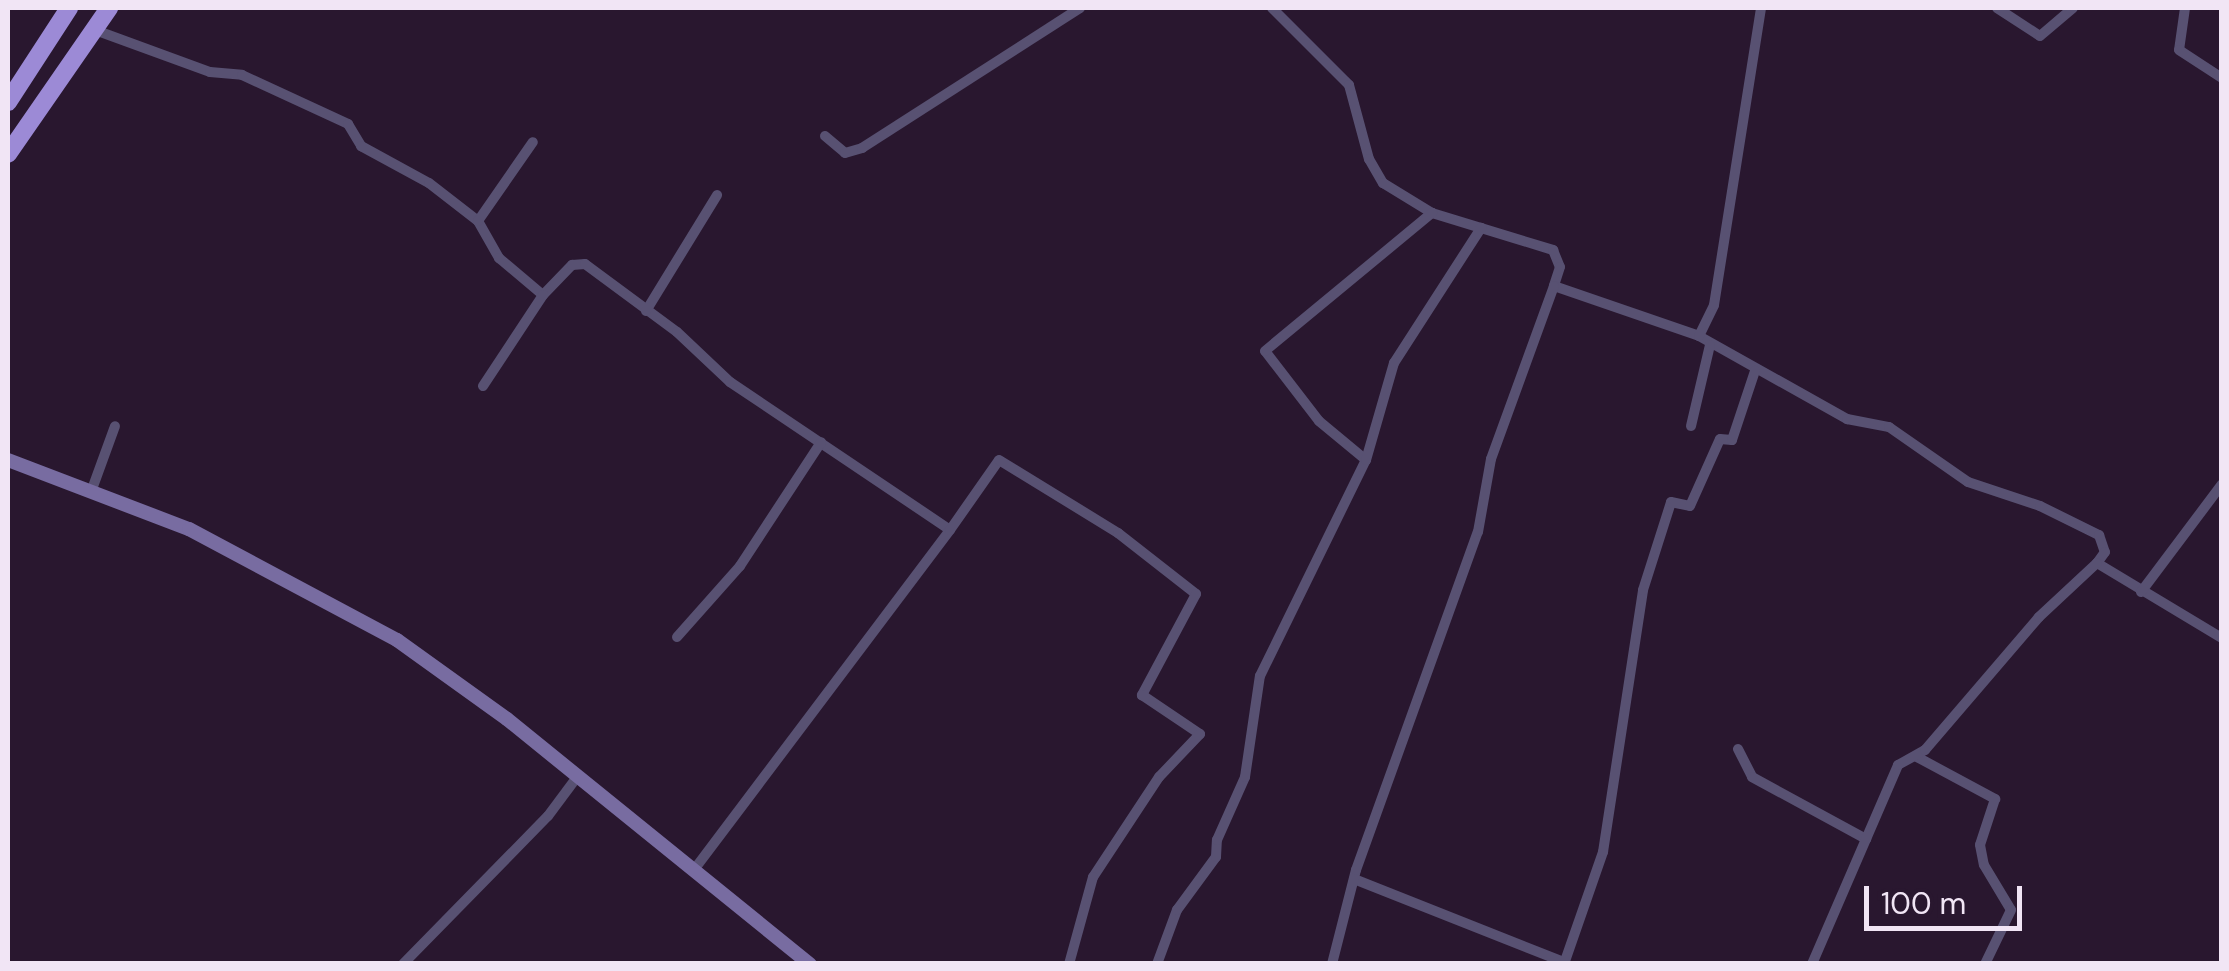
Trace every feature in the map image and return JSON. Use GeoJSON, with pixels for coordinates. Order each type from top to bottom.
{"type":"FeatureCollection","features":[{"type":"Feature","properties":{"kind":"highway"},"geometry":{"type":"LineString","coordinates":[[8,154],[109,8]]}},
{"type":"Feature","properties":{"kind":"highway"},"geometry":{"type":"LineString","coordinates":[[8,102],[61,9]]}},
{"type":"Feature","properties":{"kind":"main road"},"geometry":{"type":"LineString","coordinates":[[8,460],[189,529],[397,640],[810,964]]}},
{"type":"Feature","properties":{"kind":"street"},"geometry":{"type":"LineString","coordinates":[[825,136],[845,153],[862,148],[1080,8]]}},
{"type":"Feature","properties":{"kind":"street"},"geometry":{"type":"LineString","coordinates":[[1272,8],[1349,85],[1369,160],[1383,182],[1432,213],[1553,250],[1560,266],[1492,459],[1478,532],[1354,880],[1332,964]]}},
{"type":"Feature","properties":{"kind":"street"},"geometry":{"type":"LineString","coordinates":[[1699,336],[1714,305],[1761,8]]}},
{"type":"Feature","properties":{"kind":"street"},"geometry":{"type":"LineString","coordinates":[[1998,8],[2040,36],[2073,8]]}},
{"type":"Feature","properties":{"kind":"street"},"geometry":{"type":"LineString","coordinates":[[2185,8],[2179,50],[2222,78]]}},
{"type":"Feature","properties":{"kind":"street"},"geometry":{"type":"LineString","coordinates":[[95,30],[210,72],[242,75],[348,124],[361,146],[429,183],[478,222],[499,258],[543,295]]}},
{"type":"Feature","properties":{"kind":"street"},"geometry":{"type":"LineString","coordinates":[[478,222],[533,142]]}},
{"type":"Feature","properties":{"kind":"street"},"geometry":{"type":"LineString","coordinates":[[646,310],[717,195]]}},
{"type":"Feature","properties":{"kind":"street"},"geometry":{"type":"LineString","coordinates":[[1366,460],[1319,421],[1265,351],[1432,213]]}},
{"type":"Feature","properties":{"kind":"street"},"geometry":{"type":"LineString","coordinates":[[1158,964],[1177,910],[1208,875],[1245,777],[1260,676],[1366,460],[1394,363],[1481,228]]}},
{"type":"Feature","properties":{"kind":"street"},"geometry":{"type":"LineString","coordinates":[[484,386],[543,295],[578,262],[646,310],[730,382],[950,530]]}},
{"type":"Feature","properties":{"kind":"street"},"geometry":{"type":"LineString","coordinates":[[1554,286],[1699,336],[1848,419],[1890,427],[1968,482],[2040,506],[2099,536],[2105,552],[2097,563],[2039,618],[1917,757],[1893,772],[1812,964]]}},
{"type":"Feature","properties":{"kind":"street"},"geometry":{"type":"LineString","coordinates":[[1691,426],[1710,345]]}},
{"type":"Feature","properties":{"kind":"street"},"geometry":{"type":"LineString","coordinates":[[1354,880],[1564,963],[1603,852],[1644,590],[1670,502],[1690,506],[1720,439],[1732,440],[1755,370]]}},
{"type":"Feature","properties":{"kind":"street"},"geometry":{"type":"LineString","coordinates":[[91,492],[114,426]]}},
{"type":"Feature","properties":{"kind":"street"},"geometry":{"type":"LineString","coordinates":[[677,637],[740,566],[821,442]]}},
{"type":"Feature","properties":{"kind":"street"},"geometry":{"type":"LineString","coordinates":[[694,870],[999,460],[1118,533],[1196,594],[1142,695],[1200,734],[1159,777],[1093,877],[1069,964]]}},
{"type":"Feature","properties":{"kind":"street"},"geometry":{"type":"LineString","coordinates":[[2141,592],[2222,484]]}},
{"type":"Feature","properties":{"kind":"street"},"geometry":{"type":"LineString","coordinates":[[2097,563],[2222,638]]}},
{"type":"Feature","properties":{"kind":"street"},"geometry":{"type":"LineString","coordinates":[[1738,749],[1752,777],[1866,839]]}},
{"type":"Feature","properties":{"kind":"street"},"geometry":{"type":"LineString","coordinates":[[1917,757],[1995,798],[1980,845],[1984,866],[2011,910],[1985,964]]}},
{"type":"Feature","properties":{"kind":"street"},"geometry":{"type":"LineString","coordinates":[[403,964],[548,816],[576,777]]}}]}
